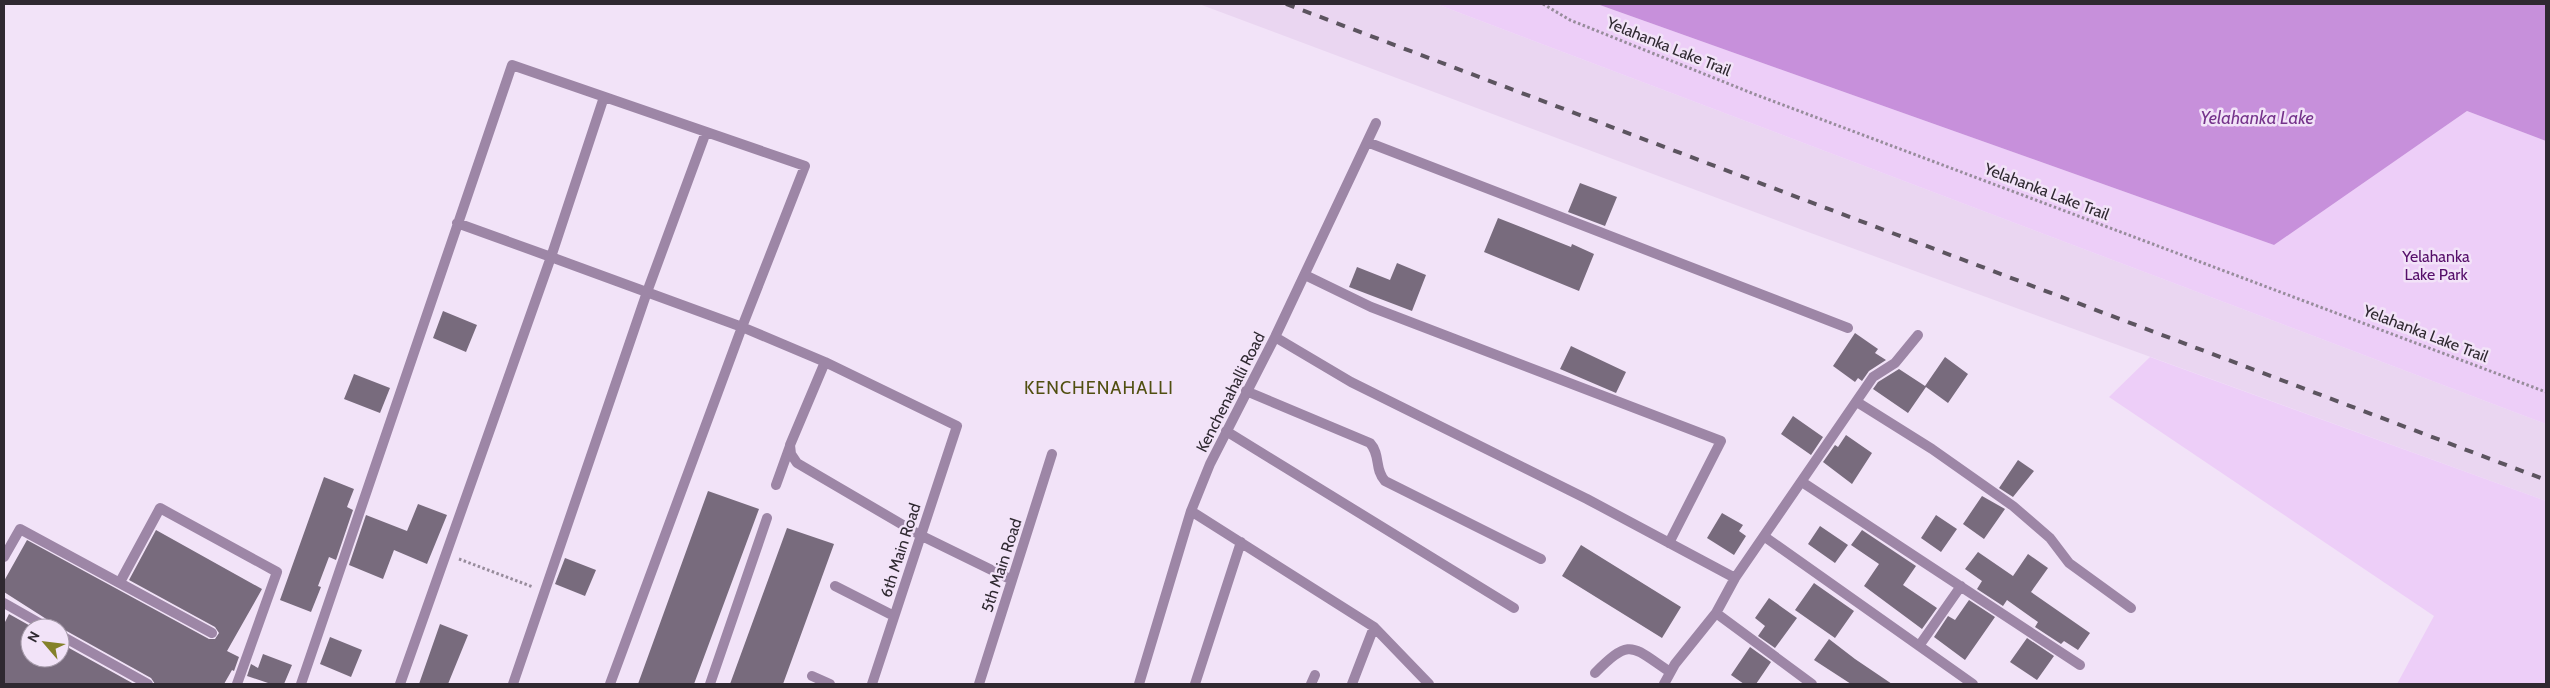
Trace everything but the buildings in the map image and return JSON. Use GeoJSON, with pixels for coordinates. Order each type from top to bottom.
{"type":"FeatureCollection","features":[{"type":"Feature","properties":{"kind":"street"},"geometry":{"type":"LineString","coordinates":[[300,684],[512,65],[805,166],[742,327],[610,684]]}},
{"type":"Feature","properties":{"kind":"street"},"geometry":{"type":"LineString","coordinates":[[400,684],[551,257],[604,97]]}},
{"type":"Feature","properties":{"kind":"street","name":"Kenchenahalli Road"},"geometry":{"type":"LineString","coordinates":[[1139,684],[1191,511],[1226,431],[1275,338],[1376,123]]}},
{"type":"Feature","properties":{"kind":"street"},"geometry":{"type":"LineString","coordinates":[[513,684],[647,292],[706,132]]}},
{"type":"Feature","properties":{"kind":"street"},"geometry":{"type":"LineString","coordinates":[[1367,142],[1848,328]]}},
{"type":"Feature","properties":{"kind":"street"},"geometry":{"type":"LineString","coordinates":[[457,223],[742,327],[825,362],[790,445],[776,485]]}},
{"type":"Feature","properties":{"kind":"street"},"geometry":{"type":"LineString","coordinates":[[1305,274],[1371,307],[1721,441],[1669,543]]}},
{"type":"Feature","properties":{"kind":"street"},"geometry":{"type":"LineString","coordinates":[[1664,684],[1670,672],[1716,613],[1736,578],[1874,378],[1895,364],[1918,334]]}},
{"type":"Feature","properties":{"kind":"street"},"geometry":{"type":"LineString","coordinates":[[1275,338],[1351,382],[1587,499],[1736,578]]}},
{"type":"Feature","properties":{"kind":"street","name":"6th Main Road"},"geometry":{"type":"LineString","coordinates":[[825,362],[957,426],[872,684]]}},
{"type":"Feature","properties":{"kind":"street"},"geometry":{"type":"LineString","coordinates":[[1246,391],[1370,443],[1376,449],[1379,474],[1385,481],[1541,559]]}},
{"type":"Feature","properties":{"kind":"street"},"geometry":{"type":"LineString","coordinates":[[1857,402],[1932,449],[2013,506],[2050,538],[2070,563],[2131,608]]}},
{"type":"Feature","properties":{"kind":"street"},"geometry":{"type":"LineString","coordinates":[[1226,431],[1514,608]]}},
{"type":"Feature","properties":{"kind":"street"},"geometry":{"type":"LineString","coordinates":[[790,445],[791,454],[797,463],[920,535],[1012,580]]}},
{"type":"Feature","properties":{"kind":"street","name":"5th Main Road"},"geometry":{"type":"LineString","coordinates":[[978,684],[1052,454]]}},
{"type":"Feature","properties":{"kind":"street"},"geometry":{"type":"LineString","coordinates":[[1802,482],[2080,665]]}},
{"type":"Feature","properties":{"kind":"street"},"geometry":{"type":"LineString","coordinates":[[120,582],[160,508],[277,572],[237,684]]}},
{"type":"Feature","properties":{"kind":"street"},"geometry":{"type":"LineString","coordinates":[[1191,511],[1374,627],[1429,684]]}},
{"type":"Feature","properties":{"kind":"street"},"geometry":{"type":"LineString","coordinates":[[710,684],[767,518]]}},
{"type":"Feature","properties":{"kind":"street"},"geometry":{"type":"LineString","coordinates":[[4,557],[20,529],[212,633]]}},
{"type":"Feature","properties":{"kind":"street"},"geometry":{"type":"LineString","coordinates":[[1765,537],[1973,684]]}},
{"type":"Feature","properties":{"kind":"street"},"geometry":{"type":"LineString","coordinates":[[1195,684],[1241,542]]}},
{"type":"Feature","properties":{"kind":"street"},"geometry":{"type":"LineString","coordinates":[[835,586],[894,616]]}},
{"type":"Feature","properties":{"kind":"street"},"geometry":{"type":"LineString","coordinates":[[1919,646],[1961,586]]}},
{"type":"Feature","properties":{"kind":"street"},"geometry":{"type":"LineString","coordinates":[[4,603],[30,618]]}},
{"type":"Feature","properties":{"kind":"street"},"geometry":{"type":"LineString","coordinates":[[1716,613],[1812,684]]}},
{"type":"Feature","properties":{"kind":"street"},"geometry":{"type":"LineString","coordinates":[[1352,684],[1374,627]]}},
{"type":"Feature","properties":{"kind":"street"},"geometry":{"type":"LineString","coordinates":[[70,641],[148,684]]}},
{"type":"Feature","properties":{"kind":"street"},"geometry":{"type":"LineString","coordinates":[[1595,673],[1616,652],[1625,648],[1635,649],[1670,672]]}},
{"type":"Feature","properties":{"kind":"street"},"geometry":{"type":"LineString","coordinates":[[812,676],[830,684]]}},
{"type":"Feature","properties":{"kind":"path","name":"Yelahanka Lake Trail"},"geometry":{"type":"LineString","coordinates":[[1543,4],[1570,20],[1754,94],[2546,392]]}},
{"type":"Feature","properties":{"kind":"path"},"geometry":{"type":"LineString","coordinates":[[447,555],[545,592]]}},
{"type":"Feature","properties":{"kind":"shaded area"},"geometry":{"type":"Polygon","coordinates":[[[1199,4],[1439,5],[2546,424],[2546,501],[1808,232],[1199,4]]]}},
{"type":"Feature","properties":{"kind":"green space","name":"Yelahanka Lake Park"},"geometry":{"type":"Polygon","coordinates":[[[1597,4],[2274,245],[2467,111],[2546,141],[2546,424],[1439,5],[1597,4]]]}},
{"type":"Feature","properties":{"kind":"green space"},"geometry":{"type":"Polygon","coordinates":[[[2150,357],[2546,501],[2546,684],[2397,684],[2434,616],[2109,397],[2150,357]]]}},
{"type":"Feature","properties":{"kind":"water","name":"Yelahanka Lake"},"geometry":{"type":"Polygon","coordinates":[[[1597,4],[2546,4],[2546,141],[2467,111],[2274,245],[1597,4]]]}},
{"type":"Feature","properties":{"kind":"railway"},"geometry":{"type":"LineString","coordinates":[[1286,4],[2546,480]]}},
{"type":"Feature","properties":{"kind":"district","name":"KENCHENAHALLI"},"geometry":{"type":"Point","coordinates":[1099,388]}}]}
